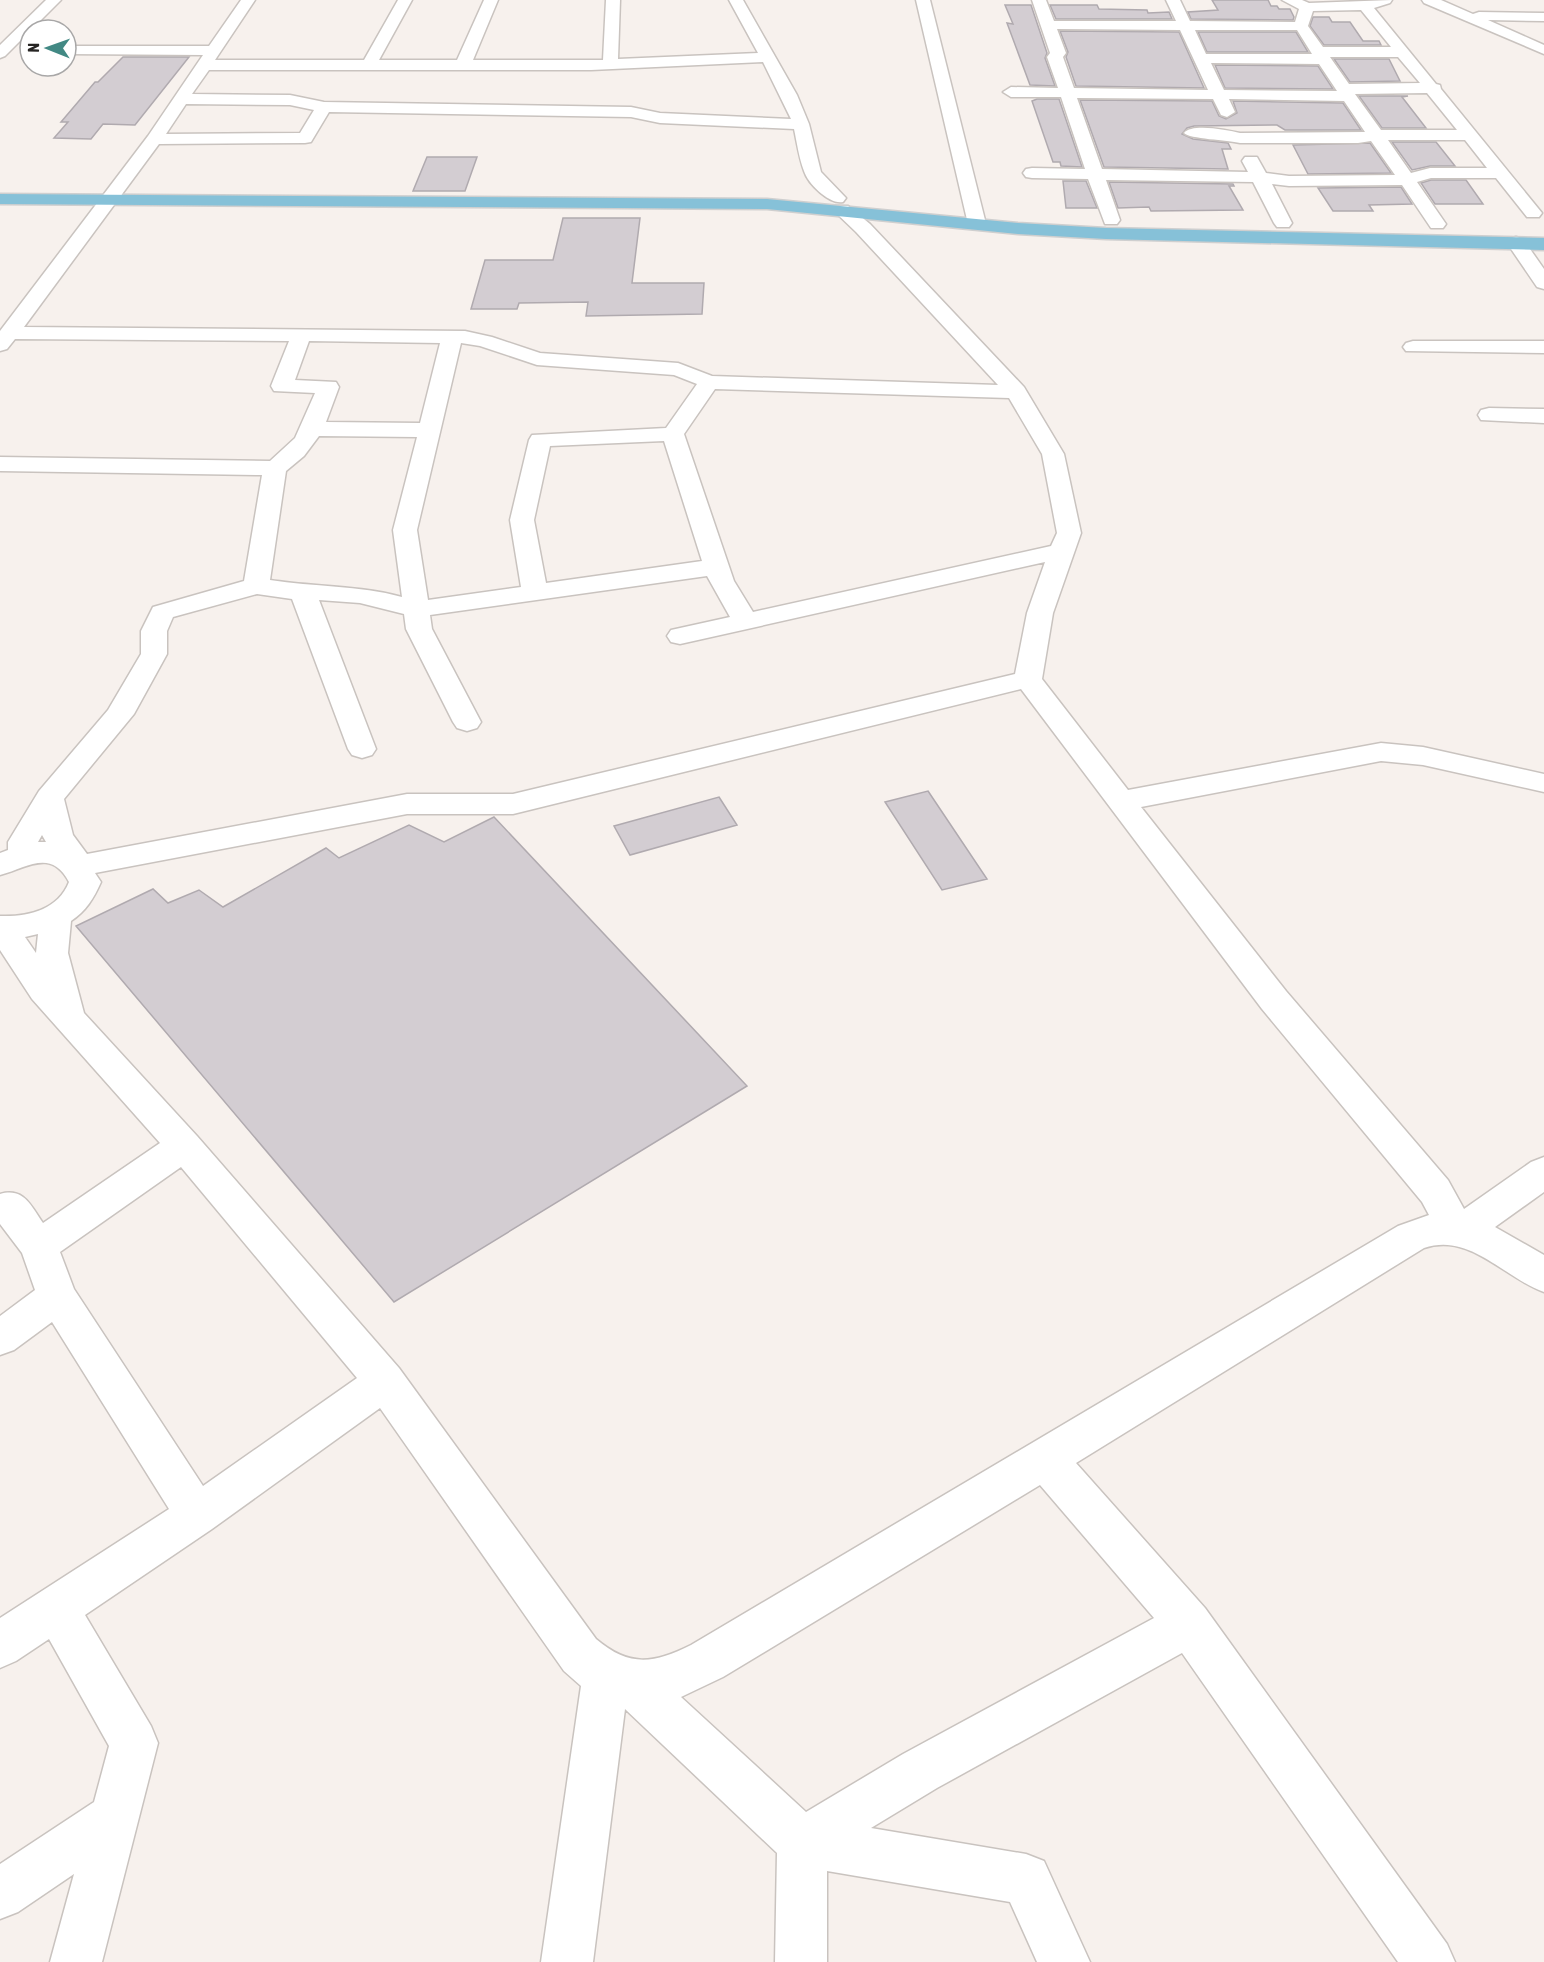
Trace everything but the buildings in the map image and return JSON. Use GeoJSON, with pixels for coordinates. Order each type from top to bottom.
{"type":"FeatureCollection","features":[{"type":"Feature","properties":{"kind":"main road"},"geometry":{"type":"LineString","coordinates":[[0,199],[832,205],[956,223],[1096,234],[1544,244]]}},
{"type":"Feature","properties":{"kind":"street"},"geometry":{"type":"LineString","coordinates":[[1,50],[54,0]]}},
{"type":"Feature","properties":{"kind":"street"},"geometry":{"type":"LineString","coordinates":[[5,339],[107,199],[154,139],[248,0]]}},
{"type":"Feature","properties":{"kind":"street"},"geometry":{"type":"LineString","coordinates":[[369,65],[405,0]]}},
{"type":"Feature","properties":{"kind":"street"},"geometry":{"type":"LineString","coordinates":[[458,109],[468,87],[470,65],[491,0]]}},
{"type":"Feature","properties":{"kind":"street"},"geometry":{"type":"LineString","coordinates":[[610,64],[613,0]]}},
{"type":"Feature","properties":{"kind":"street"},"geometry":{"type":"LineString","coordinates":[[736,0],[768,57],[801,124],[813,173],[832,205],[872,238],[1016,392],[1053,454],[1069,534],[1040,613],[1028,679],[1274,1000],[1435,1191],[1458,1233]]}},
{"type":"Feature","properties":{"kind":"street"},"geometry":{"type":"LineString","coordinates":[[923,0],[977,224]]}},
{"type":"Feature","properties":{"kind":"street"},"geometry":{"type":"LineString","coordinates":[[1040,0],[1058,53],[1055,57],[1111,220]]}},
{"type":"Feature","properties":{"kind":"street"},"geometry":{"type":"LineString","coordinates":[[1173,0],[1283,224]]}},
{"type":"Feature","properties":{"kind":"street"},"geometry":{"type":"LineString","coordinates":[[1289,0],[1307,7],[1365,6],[1386,0]]}},
{"type":"Feature","properties":{"kind":"street"},"geometry":{"type":"LineString","coordinates":[[1430,0],[1544,50]]}},
{"type":"Feature","properties":{"kind":"street"},"geometry":{"type":"LineString","coordinates":[[1365,6],[1434,88],[1533,213]]}},
{"type":"Feature","properties":{"kind":"street"},"geometry":{"type":"LineString","coordinates":[[1301,26],[1307,7]]}},
{"type":"Feature","properties":{"kind":"street"},"geometry":{"type":"LineString","coordinates":[[1468,16],[1544,16]]}},
{"type":"Feature","properties":{"kind":"street"},"geometry":{"type":"LineString","coordinates":[[1048,25],[1301,26]]}},
{"type":"Feature","properties":{"kind":"street"},"geometry":{"type":"LineString","coordinates":[[1301,26],[1437,224]]}},
{"type":"Feature","properties":{"kind":"street"},"geometry":{"type":"LineString","coordinates":[[1,50],[18,50]]}},
{"type":"Feature","properties":{"kind":"street"},"geometry":{"type":"LineString","coordinates":[[78,50],[213,51]]}},
{"type":"Feature","properties":{"kind":"street"},"geometry":{"type":"LineString","coordinates":[[1201,58],[1404,52]]}},
{"type":"Feature","properties":{"kind":"street"},"geometry":{"type":"LineString","coordinates":[[203,65],[610,64],[768,57]]}},
{"type":"Feature","properties":{"kind":"street"},"geometry":{"type":"LineString","coordinates":[[1011,92],[1218,94],[1434,88]]}},
{"type":"Feature","properties":{"kind":"street"},"geometry":{"type":"LineString","coordinates":[[180,99],[290,100],[324,107],[631,112],[660,118],[801,124]]}},
{"type":"Feature","properties":{"kind":"street"},"geometry":{"type":"LineString","coordinates":[[154,139],[305,138],[324,107]]}},
{"type":"Feature","properties":{"kind":"street"},"geometry":{"type":"LineString","coordinates":[[1192,133],[1222,134],[1240,138],[1470,135]]}},
{"type":"Feature","properties":{"kind":"street"},"geometry":{"type":"LineString","coordinates":[[1032,172],[1259,177],[1289,181],[1406,180],[1430,173],[1501,173]]}},
{"type":"Feature","properties":{"kind":"street"},"geometry":{"type":"LineString","coordinates":[[1515,243],[1544,283]]}},
{"type":"Feature","properties":{"kind":"street"},"geometry":{"type":"LineString","coordinates":[[5,339],[187,333],[452,336],[485,340],[537,359],[678,369],[708,382],[1016,392]]}},
{"type":"Feature","properties":{"kind":"street"},"geometry":{"type":"LineString","coordinates":[[0,464],[275,468],[294,456],[313,429],[328,387],[282,386],[300,336]]}},
{"type":"Feature","properties":{"kind":"street"},"geometry":{"type":"LineString","coordinates":[[452,336],[405,530],[415,609],[420,629],[467,722]]}},
{"type":"Feature","properties":{"kind":"street"},"geometry":{"type":"LineString","coordinates":[[1413,347],[1544,347]]}},
{"type":"Feature","properties":{"kind":"street"},"geometry":{"type":"LineString","coordinates":[[673,434],[708,382]]}},
{"type":"Feature","properties":{"kind":"street"},"geometry":{"type":"LineString","coordinates":[[1489,415],[1544,416]]}},
{"type":"Feature","properties":{"kind":"street"},"geometry":{"type":"LineString","coordinates":[[313,429],[429,430]]}},
{"type":"Feature","properties":{"kind":"street"},"geometry":{"type":"LineString","coordinates":[[673,434],[720,581],[745,621]]}},
{"type":"Feature","properties":{"kind":"street"},"geometry":{"type":"LineString","coordinates":[[535,592],[522,520],[540,440],[673,434]]}},
{"type":"Feature","properties":{"kind":"street"},"geometry":{"type":"LineString","coordinates":[[256,586],[275,468]]}},
{"type":"Feature","properties":{"kind":"street"},"geometry":{"type":"LineString","coordinates":[[680,636],[1061,551]]}},
{"type":"Feature","properties":{"kind":"street"},"geometry":{"type":"LineString","coordinates":[[9,860],[23,842],[49,798],[120,714],[154,654],[154,631],[162,612],[256,586],[303,593],[347,592],[384,598],[415,609],[716,567]]}},
{"type":"Feature","properties":{"kind":"street"},"geometry":{"type":"LineString","coordinates":[[303,593],[362,749]]}},
{"type":"Feature","properties":{"kind":"street"},"geometry":{"type":"LineString","coordinates":[[79,866],[407,804],[513,804],[1028,679]]}},
{"type":"Feature","properties":{"kind":"street"},"geometry":{"type":"LineString","coordinates":[[1120,801],[1381,752],[1423,756],[1544,783]]}},
{"type":"Feature","properties":{"kind":"street"},"geometry":{"type":"LineString","coordinates":[[1,928],[30,926],[56,916],[76,900],[85,882],[79,866],[58,837],[49,798]]}},
{"type":"Feature","properties":{"kind":"street"},"geometry":{"type":"LineString","coordinates":[[9,860],[47,853],[67,856],[79,866]]}},
{"type":"Feature","properties":{"kind":"street"},"geometry":{"type":"LineString","coordinates":[[56,916],[52,953],[70,1019]]}},
{"type":"Feature","properties":{"kind":"street"},"geometry":{"type":"LineString","coordinates":[[1,928],[44,991],[184,1146],[385,1381],[580,1655],[618,1678],[802,1842],[1026,1879],[1064,1962]]}},
{"type":"Feature","properties":{"kind":"street"},"geometry":{"type":"LineString","coordinates":[[39,1246],[184,1146]]}},
{"type":"Feature","properties":{"kind":"street"},"geometry":{"type":"LineString","coordinates":[[1458,1233],[1544,1172]]}},
{"type":"Feature","properties":{"kind":"street"},"geometry":{"type":"LineString","coordinates":[[3,1200],[39,1246],[57,1296],[197,1515]]}},
{"type":"Feature","properties":{"kind":"street"},"geometry":{"type":"LineString","coordinates":[[618,1678],[658,1682],[677,1678],[1045,1459],[1411,1237],[1434,1230],[1458,1233],[1506,1250],[1544,1276]]}},
{"type":"Feature","properties":{"kind":"street"},"geometry":{"type":"LineString","coordinates":[[0,1338],[57,1296]]}},
{"type":"Feature","properties":{"kind":"street"},"geometry":{"type":"LineString","coordinates":[[0,1645],[197,1515],[385,1381]]}},
{"type":"Feature","properties":{"kind":"street"},"geometry":{"type":"LineString","coordinates":[[1045,1459],[1189,1624],[1429,1962]]}},
{"type":"Feature","properties":{"kind":"street"},"geometry":{"type":"LineString","coordinates":[[56,1608],[134,1743],[76,1962]]}},
{"type":"Feature","properties":{"kind":"street"},"geometry":{"type":"LineString","coordinates":[[802,1842],[920,1771],[1189,1624]]}},
{"type":"Feature","properties":{"kind":"street"},"geometry":{"type":"LineString","coordinates":[[567,1962],[618,1678]]}},
{"type":"Feature","properties":{"kind":"street"},"geometry":{"type":"LineString","coordinates":[[0,1894],[114,1818]]}},
{"type":"Feature","properties":{"kind":"street"},"geometry":{"type":"LineString","coordinates":[[801,1962],[802,1842]]}}]}
